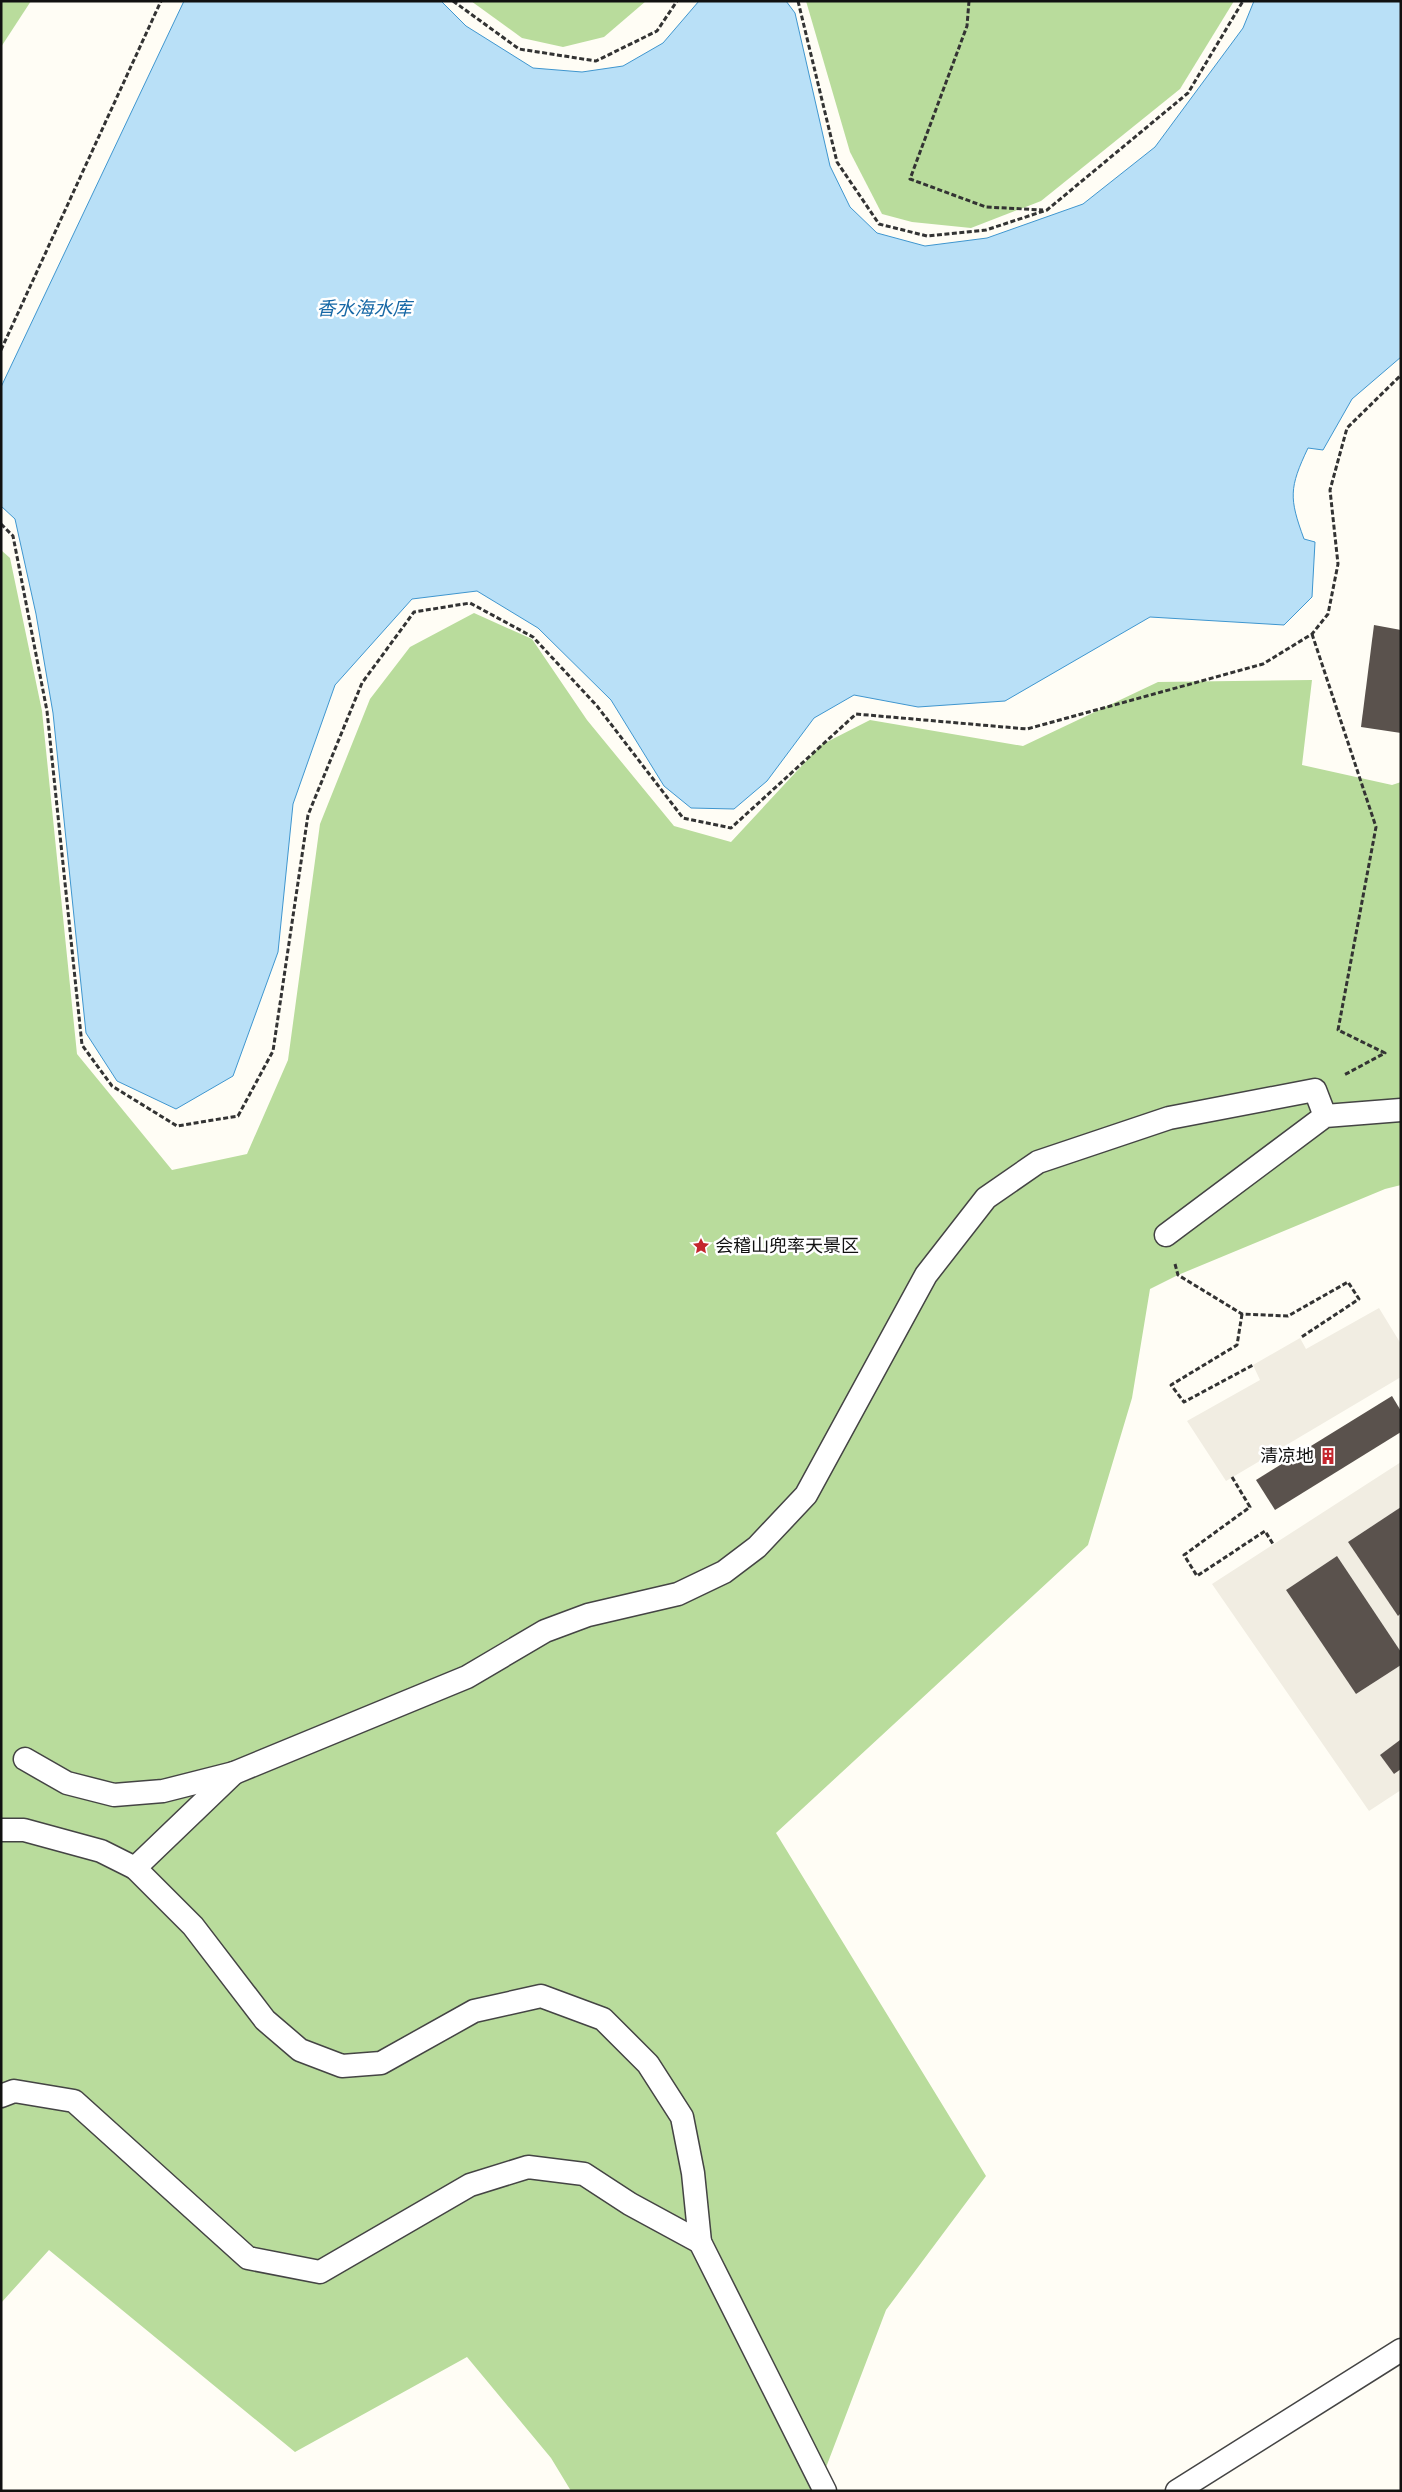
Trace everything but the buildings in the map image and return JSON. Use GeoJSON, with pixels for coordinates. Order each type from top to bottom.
{"type":"FeatureCollection","features":[{"type":"Feature","properties":{"kind":"lane"},"geometry":{"type":"LineString","coordinates":[[26,1759],[67,1783],[114,1795],[163,1791],[234,1773],[467,1677],[545,1631],[588,1615],[678,1594],[724,1572],[757,1547],[806,1495],[926,1275],[986,1198],[1038,1162],[1169,1118],[1315,1090],[1325,1116]]}},
{"type":"Feature","properties":{"kind":"lane"},"geometry":{"type":"LineString","coordinates":[[1166,1234],[1325,1116],[1401,1110]]}},
{"type":"Feature","properties":{"kind":"lane"},"geometry":{"type":"LineString","coordinates":[[135,1868],[234,1773]]}},
{"type":"Feature","properties":{"kind":"lane"},"geometry":{"type":"LineString","coordinates":[[1,1830],[24,1830],[101,1851],[135,1868],[193,1926],[265,2020],[300,2050],[342,2066],[381,2062],[474,2011],[541,1996],[603,2018],[648,2064],[682,2118],[693,2173],[700,2242],[825,2491]]}},
{"type":"Feature","properties":{"kind":"lane"},"geometry":{"type":"LineString","coordinates":[[1,2096],[14,2091],[74,2101],[248,2258],[320,2272],[470,2185],[528,2167],[584,2174],[630,2204],[700,2242]]}},
{"type":"Feature","properties":{"kind":"lane"},"geometry":{"type":"LineString","coordinates":[[1177,2491],[1401,2350]]}},
{"type":"Feature","properties":{"kind":"path"},"geometry":{"type":"LineString","coordinates":[[1,350],[161,1]]}},
{"type":"Feature","properties":{"kind":"path"},"geometry":{"type":"LineString","coordinates":[[454,1],[518,49],[596,61],[657,31],[677,1]]}},
{"type":"Feature","properties":{"kind":"path"},"geometry":{"type":"LineString","coordinates":[[798,1],[837,162],[879,224],[927,236],[986,230],[1046,210],[1188,94],[1243,1]]}},
{"type":"Feature","properties":{"kind":"path"},"geometry":{"type":"LineString","coordinates":[[969,1],[967,26],[910,180],[986,207],[1046,210]]}},
{"type":"Feature","properties":{"kind":"path"},"geometry":{"type":"LineString","coordinates":[[1,524],[13,536],[47,711],[82,1045],[112,1086],[177,1126],[238,1116],[272,1051],[308,815],[362,683],[414,612],[470,602],[533,637],[597,706],[684,818],[731,828],[856,714],[1027,729],[1263,664],[1312,634],[1328,614],[1338,564],[1330,490],[1347,428],[1401,375]]}},
{"type":"Feature","properties":{"kind":"path"},"geometry":{"type":"LineString","coordinates":[[1312,634],[1376,827],[1338,1030],[1385,1053],[1315,1090]]}},
{"type":"Feature","properties":{"kind":"path"},"geometry":{"type":"LineString","coordinates":[[1178,1275],[1242,1314],[1288,1316],[1348,1282],[1359,1298],[1300,1338]]}},
{"type":"Feature","properties":{"kind":"path"},"geometry":{"type":"LineString","coordinates":[[1242,1314],[1237,1345],[1172,1385],[1184,1402],[1253,1364]]}},
{"type":"Feature","properties":{"kind":"path"},"geometry":{"type":"LineString","coordinates":[[1232,1477],[1250,1508],[1184,1555],[1197,1576],[1265,1531],[1273,1544]]}},
{"type":"Feature","properties":{"kind":"green space"},"geometry":{"type":"Polygon","coordinates":[[[1,1],[31,1],[1,47],[1,1]]]}},
{"type":"Feature","properties":{"kind":"green space"},"geometry":{"type":"Polygon","coordinates":[[[471,1],[646,1],[604,37],[563,47],[522,38],[471,1]]]}},
{"type":"Feature","properties":{"kind":"green space"},"geometry":{"type":"Polygon","coordinates":[[[806,1],[1234,1],[1180,89],[1041,201],[971,228],[912,222],[882,214],[850,152],[806,1]]]}},
{"type":"Feature","properties":{"kind":"green space"},"geometry":{"type":"Polygon","coordinates":[[[1,550],[10,558],[42,711],[77,1054],[172,1170],[247,1154],[288,1060],[320,824],[370,699],[410,647],[474,613],[532,639],[587,720],[674,826],[731,842],[821,745],[870,720],[1023,746],[1158,682],[1312,680],[1302,765],[1392,785],[1401,782],[1401,1185],[1385,1189],[1178,1275],[1150,1289],[1132,1398],[1088,1545],[776,1833],[986,2176],[886,2310],[817,2491],[571,2491],[551,2458],[467,2357],[295,2452],[49,2250],[1,2303],[1,550]]]}},
{"type":"Feature","properties":{"kind":"shaded area"},"geometry":{"type":"Polygon","coordinates":[[[1379,1308],[1401,1344],[1401,1377],[1226,1481],[1187,1421],[1260,1380],[1253,1365],[1300,1338],[1306,1349],[1379,1308]]]}},
{"type":"Feature","properties":{"kind":"shaded area"},"geometry":{"type":"Polygon","coordinates":[[[1401,1462],[1401,1507],[1348,1542],[1398,1615],[1401,1613],[1401,1652],[1337,1556],[1286,1590],[1356,1694],[1401,1665],[1401,1741],[1380,1755],[1394,1774],[1401,1769],[1401,1790],[1369,1811],[1212,1584],[1401,1462]]]}},
{"type":"Feature","properties":{"kind":"water","name":"香水海水库"},"geometry":{"type":"Polygon","coordinates":[[[184,1],[441,1],[466,26],[533,68],[582,72],[623,66],[663,43],[699,1],[786,1],[795,13],[830,166],[850,207],[877,233],[925,246],[987,238],[1083,204],[1155,147],[1243,28],[1254,1],[1401,1],[1401,357],[1352,399],[1323,450],[1308,448],[1297,473],[1293,493],[1296,513],[1304,539],[1315,542],[1312,597],[1284,625],[1150,617],[1005,701],[918,707],[854,695],[814,718],[767,781],[734,809],[691,808],[664,786],[611,700],[538,628],[477,591],[412,599],[335,685],[293,804],[278,952],[233,1076],[176,1109],[117,1081],[86,1033],[53,713],[36,614],[15,519],[1,506],[1,387],[184,1]]]}},
{"type":"Feature","properties":{"kind":"place","name":"会稽山兜率天景区"},"geometry":{"type":"Point","coordinates":[701,1246]}},
{"type":"Feature","properties":{"kind":"place","name":"清凉地"},"geometry":{"type":"Point","coordinates":[1328,1456]}}]}
